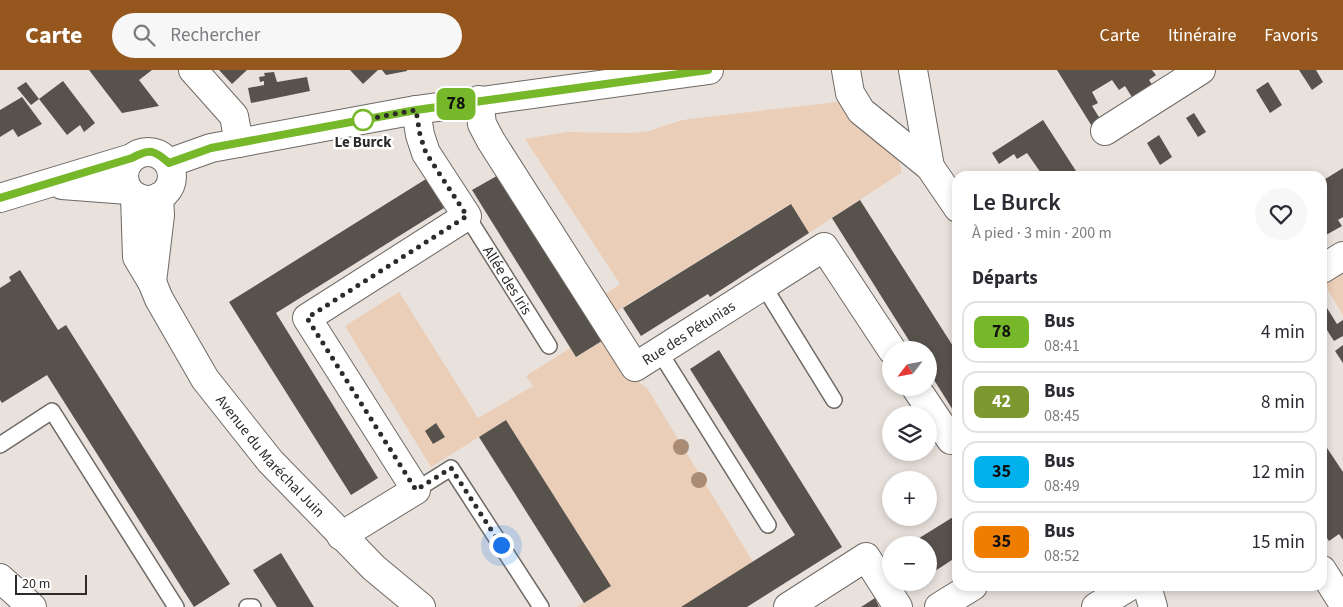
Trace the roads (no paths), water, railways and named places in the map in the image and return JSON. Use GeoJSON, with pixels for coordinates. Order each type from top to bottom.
{"type":"FeatureCollection","features":[{"type":"Feature","properties":{"kind":"street"},"geometry":{"type":"LineString","coordinates":[[193,70],[234,116],[239,143]]}},
{"type":"Feature","properties":{"kind":"street"},"geometry":{"type":"LineString","coordinates":[[169,163],[211,148],[416,110],[709,70]]}},
{"type":"Feature","properties":{"kind":"street"},"geometry":{"type":"LineString","coordinates":[[846,70],[850,93],[861,111],[930,167],[952,199]]}},
{"type":"Feature","properties":{"kind":"street"},"geometry":{"type":"LineString","coordinates":[[913,70],[930,167]]}},
{"type":"Feature","properties":{"kind":"street"},"geometry":{"type":"LineString","coordinates":[[1105,131],[1201,70]]}},
{"type":"Feature","properties":{"kind":"street","name":"Rue des Pétunias"},"geometry":{"type":"LineString","coordinates":[[479,100],[482,124],[507,168],[635,367],[824,247],[886,341]]}},
{"type":"Feature","properties":{"kind":"street","name":"Allée des Iris"},"geometry":{"type":"LineString","coordinates":[[416,110],[420,135],[426,153],[467,216]]}},
{"type":"Feature","properties":{"kind":"street"},"geometry":{"type":"LineString","coordinates":[[0,198],[152,151],[159,154],[169,163],[172,174],[168,189],[141,194],[48,184]]}},
{"type":"Feature","properties":{"kind":"street"},"geometry":{"type":"LineString","coordinates":[[132,158],[125,171],[141,194]]}},
{"type":"Feature","properties":{"kind":"street","name":"Avenue du Maréchal Juin"},"geometry":{"type":"LineString","coordinates":[[141,194],[137,257],[152,282],[158,299],[205,379],[270,460],[341,536],[374,568],[421,607]]}},
{"type":"Feature","properties":{"kind":"street"},"geometry":{"type":"LineString","coordinates":[[341,536],[416,490],[307,318],[467,216]]}},
{"type":"Feature","properties":{"kind":"street"},"geometry":{"type":"LineString","coordinates":[[1327,266],[1343,256]]}},
{"type":"Feature","properties":{"kind":"street"},"geometry":{"type":"LineString","coordinates":[[921,396],[952,439]]}},
{"type":"Feature","properties":{"kind":"street"},"geometry":{"type":"LineString","coordinates":[[788,607],[866,557],[898,607]]}},
{"type":"Feature","properties":{"kind":"street"},"geometry":{"type":"LineString","coordinates":[[0,578],[32,607]]}},
{"type":"Feature","properties":{"kind":"street"},"geometry":{"type":"LineString","coordinates":[[1327,578],[1343,603]]}},
{"type":"Feature","properties":{"kind":"street"},"geometry":{"type":"LineString","coordinates":[[939,607],[965,591]]}},
{"type":"Feature","properties":{"kind":"street"},"geometry":{"type":"LineString","coordinates":[[1096,607],[1122,591]]}},
{"type":"Feature","properties":{"kind":"street"},"geometry":{"type":"LineString","coordinates":[[1148,591],[1153,607]]}},
{"type":"Feature","properties":{"kind":"lane","name":"Allée des Iris"},"geometry":{"type":"LineString","coordinates":[[467,216],[549,346]]}},
{"type":"Feature","properties":{"kind":"lane"},"geometry":{"type":"LineString","coordinates":[[764,285],[834,400]]}},
{"type":"Feature","properties":{"kind":"lane"},"geometry":{"type":"LineString","coordinates":[[659,351],[768,525]]}},
{"type":"Feature","properties":{"kind":"lane"},"geometry":{"type":"LineString","coordinates":[[0,446],[52,411],[176,607]]}},
{"type":"Feature","properties":{"kind":"lane"},"geometry":{"type":"LineString","coordinates":[[416,490],[451,468],[541,607]]}},
{"type":"Feature","properties":{"kind":"lane"},"geometry":{"type":"LineString","coordinates":[[247,607],[253,607]]}},
{"type":"Feature","properties":{"kind":"place","name":"Le Burck"},"geometry":{"type":"Point","coordinates":[363,120]}}]}
